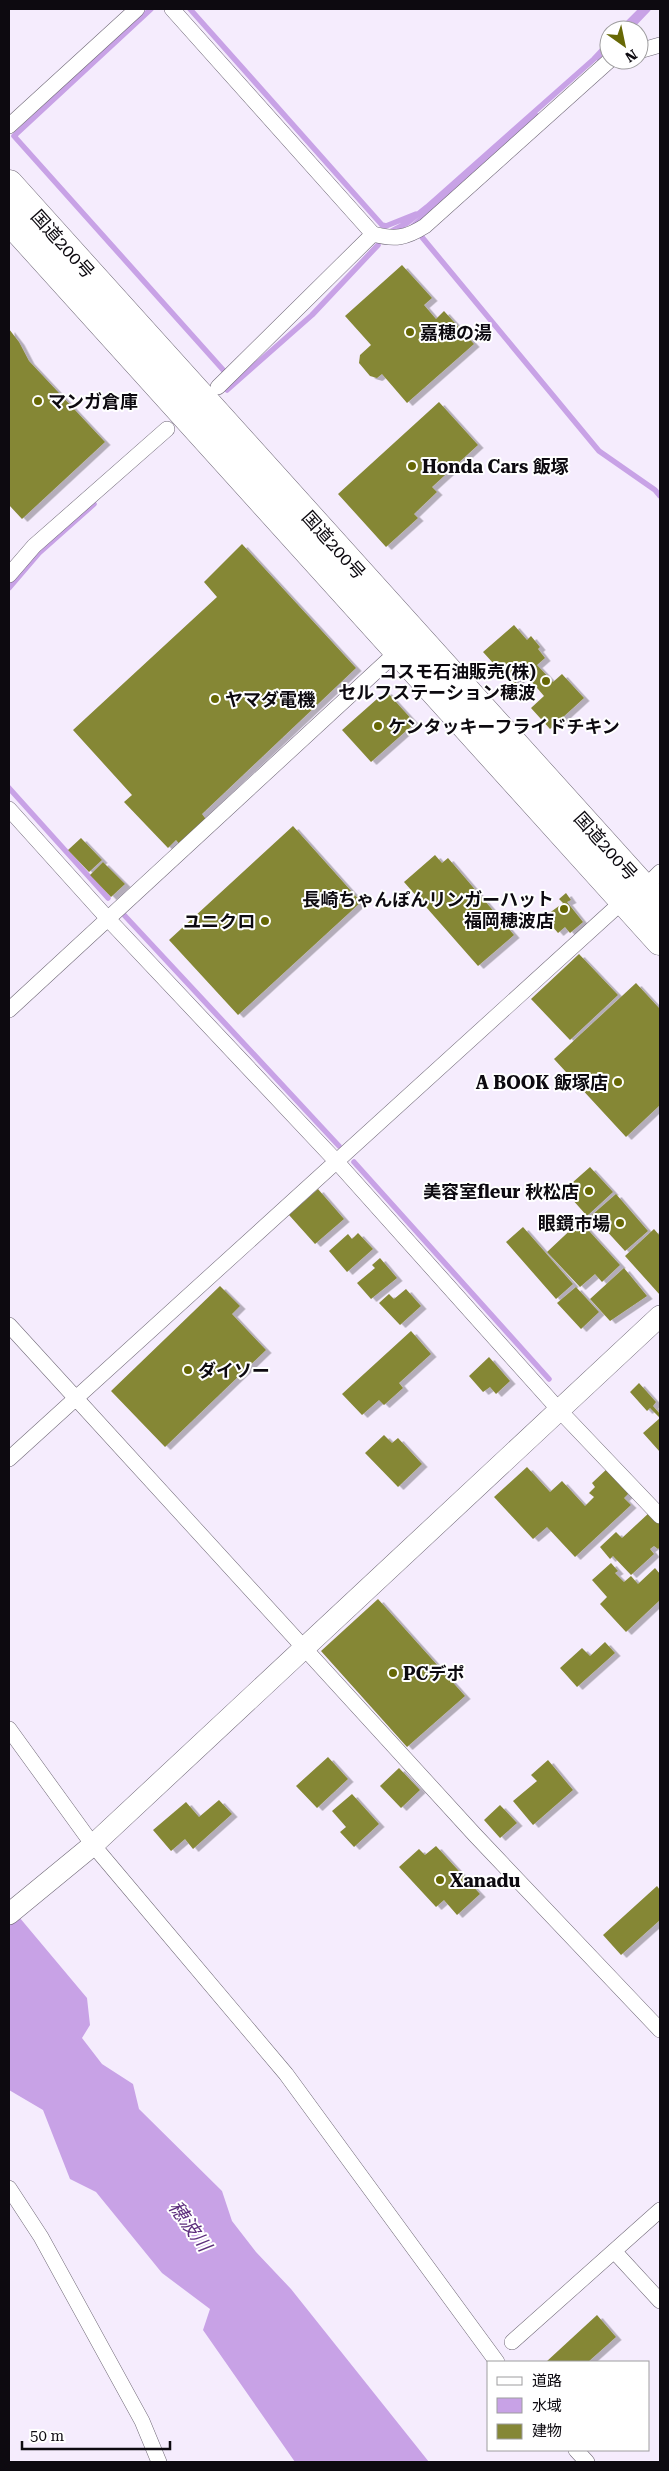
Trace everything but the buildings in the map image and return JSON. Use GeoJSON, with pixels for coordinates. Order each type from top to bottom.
{"type":"FeatureCollection","features":[{"type":"Feature","properties":{"kind":"highway","name":"国道200号"},"geometry":{"type":"LineString","coordinates":[[9,184],[647,892],[660,941]]}},
{"type":"Feature","properties":{"kind":"highway","name":"国道200号"},"geometry":{"type":"LineString","coordinates":[[9,220],[398,651],[647,892]]}},
{"type":"Feature","properties":{"kind":"street"},"geometry":{"type":"LineString","coordinates":[[9,126],[137,9]]}},
{"type":"Feature","properties":{"kind":"street"},"geometry":{"type":"LineString","coordinates":[[172,9],[373,234],[392,239],[409,237],[425,226],[599,70]]}},
{"type":"Feature","properties":{"kind":"street"},"geometry":{"type":"LineString","coordinates":[[218,387],[373,234]]}},
{"type":"Feature","properties":{"kind":"street"},"geometry":{"type":"LineString","coordinates":[[9,575],[34,546],[167,429]]}},
{"type":"Feature","properties":{"kind":"street"},"geometry":{"type":"LineString","coordinates":[[9,1010],[109,920],[398,651]]}},
{"type":"Feature","properties":{"kind":"street"},"geometry":{"type":"LineString","coordinates":[[9,809],[109,920],[338,1162],[560,1412],[660,1516]]}},
{"type":"Feature","properties":{"kind":"street"},"geometry":{"type":"LineString","coordinates":[[9,1459],[338,1162],[647,892]]}},
{"type":"Feature","properties":{"kind":"street"},"geometry":{"type":"LineString","coordinates":[[9,1914],[93,1845],[560,1412],[660,1316]]}},
{"type":"Feature","properties":{"kind":"street"},"geometry":{"type":"LineString","coordinates":[[9,1325],[306,1647],[475,1835],[660,2030]]}},
{"type":"Feature","properties":{"kind":"street"},"geometry":{"type":"LineString","coordinates":[[9,1729],[93,1845],[286,2074],[496,2361]]}},
{"type":"Feature","properties":{"kind":"street"},"geometry":{"type":"LineString","coordinates":[[9,2188],[42,2237],[142,2421],[159,2462]]}},
{"type":"Feature","properties":{"kind":"street"},"geometry":{"type":"LineString","coordinates":[[512,2342],[660,2210]]}},
{"type":"Feature","properties":{"kind":"street"},"geometry":{"type":"LineString","coordinates":[[614,2251],[660,2301]]}},
{"type":"Feature","properties":{"kind":"street"},"geometry":{"type":"LineString","coordinates":[[577,2451],[588,2462]]}},
{"type":"Feature","properties":{"kind":"water","name":"穂波川"},"geometry":{"type":"Polygon","coordinates":[[[9,1905],[87,1998],[90,2025],[82,2038],[102,2064],[133,2084],[139,2109],[222,2191],[232,2221],[256,2252],[291,2289],[429,2462],[295,2462],[203,2330],[210,2309],[162,2273],[96,2192],[70,2179],[43,2110],[9,2090],[9,1905]]]}},
{"type":"Feature","properties":{"kind":"waterway"},"geometry":{"type":"LineString","coordinates":[[151,9],[14,136],[225,372]]}},
{"type":"Feature","properties":{"kind":"waterway"},"geometry":{"type":"LineString","coordinates":[[190,9],[382,225],[386,226],[416,214]]}},
{"type":"Feature","properties":{"kind":"waterway"},"geometry":{"type":"LineString","coordinates":[[631,20],[642,9]]}},
{"type":"Feature","properties":{"kind":"waterway"},"geometry":{"type":"LineString","coordinates":[[638,20],[648,9]]}},
{"type":"Feature","properties":{"kind":"waterway"},"geometry":{"type":"LineString","coordinates":[[390,232],[407,223],[427,207],[599,54]]}},
{"type":"Feature","properties":{"kind":"waterway"},"geometry":{"type":"LineString","coordinates":[[413,226],[537,116]]}},
{"type":"Feature","properties":{"kind":"waterway"},"geometry":{"type":"LineString","coordinates":[[421,236],[599,451],[655,490],[660,496]]}},
{"type":"Feature","properties":{"kind":"waterway"},"geometry":{"type":"LineString","coordinates":[[227,390],[312,315],[378,245]]}},
{"type":"Feature","properties":{"kind":"waterway"},"geometry":{"type":"LineString","coordinates":[[9,588],[39,553],[94,504]]}},
{"type":"Feature","properties":{"kind":"waterway"},"geometry":{"type":"LineString","coordinates":[[9,788],[108,898]]}},
{"type":"Feature","properties":{"kind":"waterway"},"geometry":{"type":"LineString","coordinates":[[125,916],[339,1146]]}},
{"type":"Feature","properties":{"kind":"waterway"},"geometry":{"type":"LineString","coordinates":[[354,1162],[549,1379]]}},
{"type":"Feature","properties":{"kind":"place","name":"嘉穂の湯"},"geometry":{"type":"Point","coordinates":[410,332]}},
{"type":"Feature","properties":{"kind":"place","name":"マンガ倉庫"},"geometry":{"type":"Point","coordinates":[38,401]}},
{"type":"Feature","properties":{"kind":"place","name":"Honda Cars 飯塚"},"geometry":{"type":"Point","coordinates":[412,466]}},
{"type":"Feature","properties":{"kind":"place","name":"コスモ石油販売(株) セルフステーション穂波"},"geometry":{"type":"Point","coordinates":[546,681]}},
{"type":"Feature","properties":{"kind":"place","name":"ヤマダ電機"},"geometry":{"type":"Point","coordinates":[215,699]}},
{"type":"Feature","properties":{"kind":"place","name":"ケンタッキーフライドチキン"},"geometry":{"type":"Point","coordinates":[378,726]}},
{"type":"Feature","properties":{"kind":"place","name":"長崎ちゃんぽんリンガーハット 福岡穂波店"},"geometry":{"type":"Point","coordinates":[564,909]}},
{"type":"Feature","properties":{"kind":"place","name":"ユニクロ"},"geometry":{"type":"Point","coordinates":[265,921]}},
{"type":"Feature","properties":{"kind":"place","name":"A BOOK 飯塚店"},"geometry":{"type":"Point","coordinates":[618,1082]}},
{"type":"Feature","properties":{"kind":"place","name":"美容室fleur 秋松店"},"geometry":{"type":"Point","coordinates":[589,1191]}},
{"type":"Feature","properties":{"kind":"place","name":"眼鏡市場"},"geometry":{"type":"Point","coordinates":[620,1223]}},
{"type":"Feature","properties":{"kind":"place","name":"ダイソー"},"geometry":{"type":"Point","coordinates":[188,1370]}},
{"type":"Feature","properties":{"kind":"place","name":"PCデポ"},"geometry":{"type":"Point","coordinates":[393,1673]}},
{"type":"Feature","properties":{"kind":"place","name":"Xanadu"},"geometry":{"type":"Point","coordinates":[440,1880]}}]}
